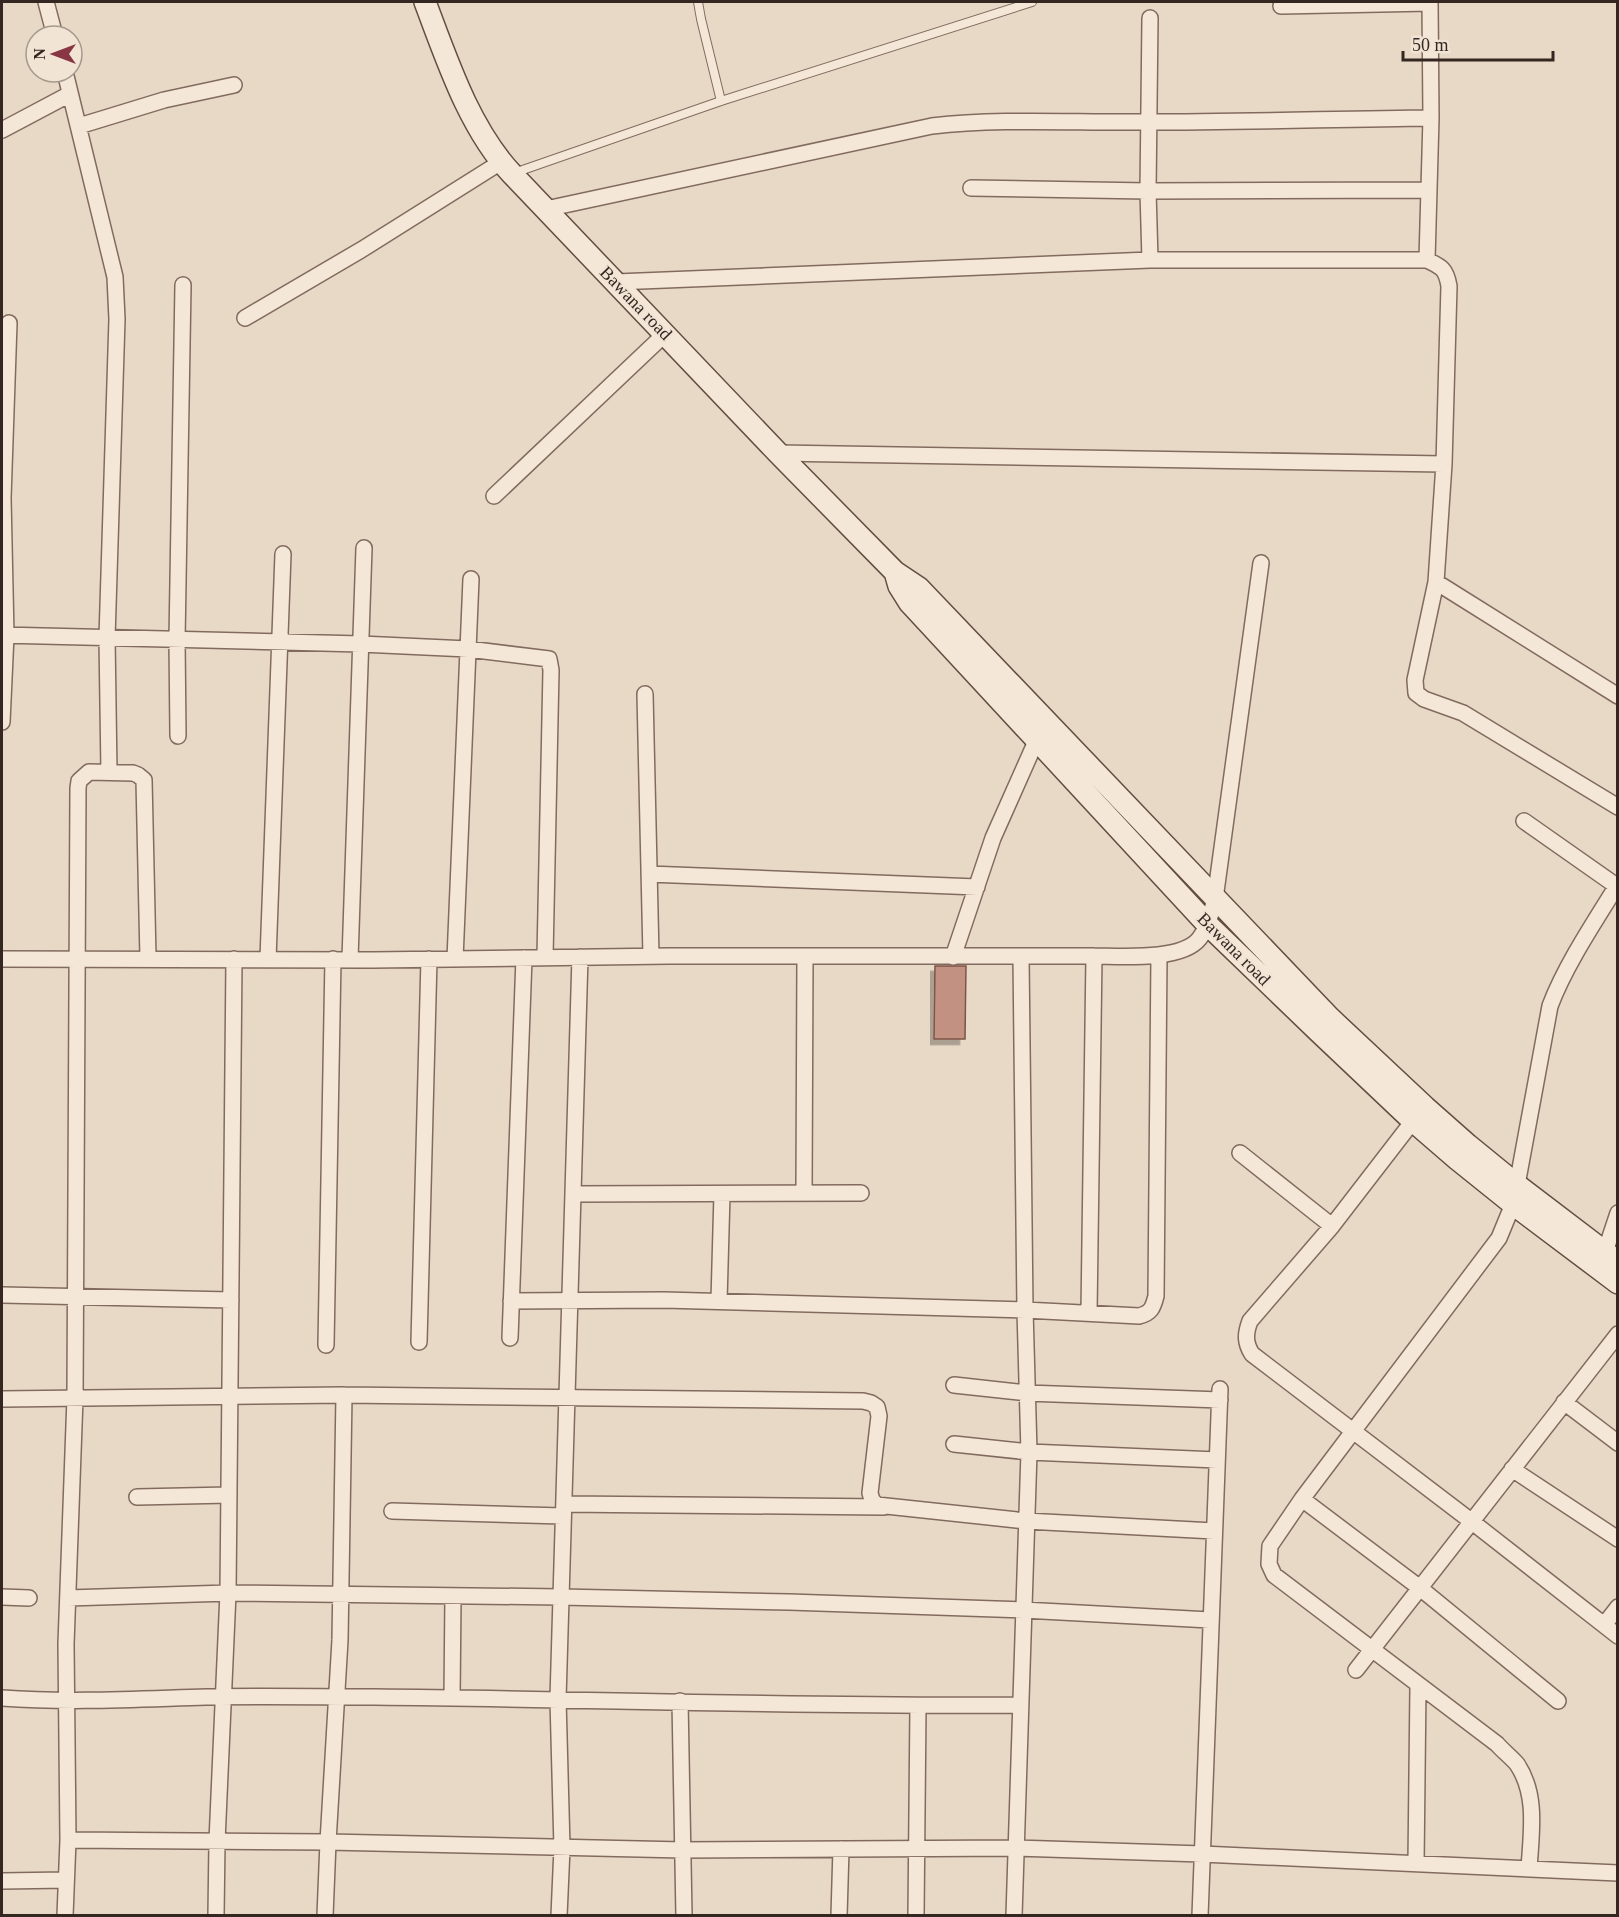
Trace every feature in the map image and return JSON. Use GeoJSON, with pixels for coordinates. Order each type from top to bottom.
{"type":"FeatureCollection","features":[{"type":"Feature","properties":{"kind":"street","name":"Bawana road"},"geometry":{"type":"LineString","coordinates":[[425,2],[454,77],[475,120],[507,168],[894,572],[919,588],[1215,899],[1261,962],[1413,1121],[1607,1262],[1617,1283]]}},
{"type":"Feature","properties":{"kind":"street"},"geometry":{"type":"LineString","coordinates":[[1281,6],[1430,2],[1431,118],[1427,261]]}},
{"type":"Feature","properties":{"kind":"street"},"geometry":{"type":"LineString","coordinates":[[51,3],[54,24]]}},
{"type":"Feature","properties":{"kind":"street"},"geometry":{"type":"LineString","coordinates":[[1150,18],[1148,122],[1150,261]]}},
{"type":"Feature","properties":{"kind":"street"},"geometry":{"type":"LineString","coordinates":[[68,84],[115,277],[117,319],[107,638],[109,772]]}},
{"type":"Feature","properties":{"kind":"street"},"geometry":{"type":"LineString","coordinates":[[79,126],[164,100],[234,85]]}},
{"type":"Feature","properties":{"kind":"street"},"geometry":{"type":"LineString","coordinates":[[2,130],[70,94]]}},
{"type":"Feature","properties":{"kind":"street"},"geometry":{"type":"LineString","coordinates":[[546,209],[932,126],[996,122],[1431,118]]}},
{"type":"Feature","properties":{"kind":"street"},"geometry":{"type":"LineString","coordinates":[[245,318],[507,168]]}},
{"type":"Feature","properties":{"kind":"street"},"geometry":{"type":"LineString","coordinates":[[971,188],[1148,191],[1429,190]]}},
{"type":"Feature","properties":{"kind":"street"},"geometry":{"type":"LineString","coordinates":[[616,282],[1150,261],[1427,261],[1441,267],[1447,275],[1449,286],[1444,464],[1436,582],[1415,680],[1416,693],[1424,699],[1463,713],[1617,807]]}},
{"type":"Feature","properties":{"kind":"street"},"geometry":{"type":"LineString","coordinates":[[178,736],[177,640],[183,285]]}},
{"type":"Feature","properties":{"kind":"street"},"geometry":{"type":"LineString","coordinates":[[2,722],[3,498],[9,323]]}},
{"type":"Feature","properties":{"kind":"street"},"geometry":{"type":"LineString","coordinates":[[494,496],[665,334]]}},
{"type":"Feature","properties":{"kind":"street"},"geometry":{"type":"LineString","coordinates":[[778,453],[1444,464]]}},
{"type":"Feature","properties":{"kind":"street"},"geometry":{"type":"LineString","coordinates":[[350,959],[364,548]]}},
{"type":"Feature","properties":{"kind":"street"},"geometry":{"type":"LineString","coordinates":[[268,959],[283,554]]}},
{"type":"Feature","properties":{"kind":"street"},"geometry":{"type":"LineString","coordinates":[[2,959],[429,959],[651,956],[1094,957],[1159,956],[1184,949],[1198,940],[1208,925],[1215,899],[1261,563]]}},
{"type":"Feature","properties":{"kind":"street","name":"Bawana road"},"geometry":{"type":"LineString","coordinates":[[894,572],[898,586],[909,602],[1208,925],[1261,962],[1330,1018],[1515,1194]]}},
{"type":"Feature","properties":{"kind":"street"},"geometry":{"type":"LineString","coordinates":[[455,958],[471,579]]}},
{"type":"Feature","properties":{"kind":"street"},"geometry":{"type":"LineString","coordinates":[[1436,582],[1617,696]]}},
{"type":"Feature","properties":{"kind":"street"},"geometry":{"type":"LineString","coordinates":[[4,635],[361,644],[468,649],[549,659],[551,663],[545,957]]}},
{"type":"Feature","properties":{"kind":"street"},"geometry":{"type":"LineString","coordinates":[[645,694],[651,956]]}},
{"type":"Feature","properties":{"kind":"street"},"geometry":{"type":"LineString","coordinates":[[953,957],[993,838],[1037,739]]}},
{"type":"Feature","properties":{"kind":"street"},"geometry":{"type":"LineString","coordinates":[[65,1916],[68,1840],[65,1701],[75,1398],[76,960],[79,781],[89,772],[138,775],[144,780],[148,958]]}},
{"type":"Feature","properties":{"kind":"street"},"geometry":{"type":"LineString","coordinates":[[1524,821],[1617,886],[1566,971],[1550,1006],[1515,1194],[1499,1238],[1302,1499],[1270,1546],[1269,1564],[1274,1575],[1285,1584],[1497,1744],[1516,1764],[1529,1789],[1532,1805],[1529,1869]]}},
{"type":"Feature","properties":{"kind":"street"},"geometry":{"type":"LineString","coordinates":[[649,874],[977,887]]}},
{"type":"Feature","properties":{"kind":"street"},"geometry":{"type":"LineString","coordinates":[[804,1193],[805,956]]}},
{"type":"Feature","properties":{"kind":"street"},"geometry":{"type":"LineString","coordinates":[[511,1301],[719,1301],[1139,1316],[1148,1314],[1154,1308],[1156,1296],[1159,956]]}},
{"type":"Feature","properties":{"kind":"street"},"geometry":{"type":"LineString","coordinates":[[560,1916],[562,1848],[558,1699],[580,957]]}},
{"type":"Feature","properties":{"kind":"street"},"geometry":{"type":"LineString","coordinates":[[1014,1916],[1029,1452],[1021,957]]}},
{"type":"Feature","properties":{"kind":"street"},"geometry":{"type":"LineString","coordinates":[[1089,1313],[1094,957]]}},
{"type":"Feature","properties":{"kind":"street"},"geometry":{"type":"LineString","coordinates":[[216,1916],[228,1593],[234,958]]}},
{"type":"Feature","properties":{"kind":"street"},"geometry":{"type":"LineString","coordinates":[[510,1338],[524,958]]}},
{"type":"Feature","properties":{"kind":"street"},"geometry":{"type":"LineString","coordinates":[[326,1345],[333,959]]}},
{"type":"Feature","properties":{"kind":"street"},"geometry":{"type":"LineString","coordinates":[[419,1342],[429,959]]}},
{"type":"Feature","properties":{"kind":"street"},"geometry":{"type":"LineString","coordinates":[[1413,1121],[1332,1226],[1250,1321],[1246,1332],[1246,1345],[1252,1354],[1617,1636]]}},
{"type":"Feature","properties":{"kind":"street"},"geometry":{"type":"LineString","coordinates":[[1240,1153],[1332,1226]]}},
{"type":"Feature","properties":{"kind":"street"},"geometry":{"type":"LineString","coordinates":[[573,1194],[861,1193]]}},
{"type":"Feature","properties":{"kind":"street"},"geometry":{"type":"LineString","coordinates":[[719,1301],[722,1194]]}},
{"type":"Feature","properties":{"kind":"street"},"geometry":{"type":"LineString","coordinates":[[1607,1262],[1617,1213]]}},
{"type":"Feature","properties":{"kind":"street"},"geometry":{"type":"LineString","coordinates":[[2,1295],[231,1300]]}},
{"type":"Feature","properties":{"kind":"street"},"geometry":{"type":"LineString","coordinates":[[1356,1670],[1617,1334]]}},
{"type":"Feature","properties":{"kind":"street"},"geometry":{"type":"LineString","coordinates":[[954,1385],[1027,1393],[1220,1395],[1200,1916]]}},
{"type":"Feature","properties":{"kind":"street"},"geometry":{"type":"LineString","coordinates":[[2,1399],[344,1395],[863,1401],[871,1402],[877,1407],[879,1416],[870,1493],[872,1500],[884,1507]]}},
{"type":"Feature","properties":{"kind":"street"},"geometry":{"type":"LineString","coordinates":[[325,1916],[340,1640],[344,1395]]}},
{"type":"Feature","properties":{"kind":"street"},"geometry":{"type":"LineString","coordinates":[[1564,1402],[1617,1443]]}},
{"type":"Feature","properties":{"kind":"street"},"geometry":{"type":"LineString","coordinates":[[954,1444],[1029,1452],[1217,1460]]}},
{"type":"Feature","properties":{"kind":"street"},"geometry":{"type":"LineString","coordinates":[[1512,1469],[1617,1539]]}},
{"type":"Feature","properties":{"kind":"street"},"geometry":{"type":"LineString","coordinates":[[137,1497],[229,1495]]}},
{"type":"Feature","properties":{"kind":"street"},"geometry":{"type":"LineString","coordinates":[[1302,1499],[1420,1588],[1557,1701]]}},
{"type":"Feature","properties":{"kind":"street"},"geometry":{"type":"LineString","coordinates":[[392,1511],[884,1507],[1026,1521],[1214,1531]]}},
{"type":"Feature","properties":{"kind":"street"},"geometry":{"type":"LineString","coordinates":[[68,1598],[228,1593],[561,1597],[1023,1610],[1210,1620]]}},
{"type":"Feature","properties":{"kind":"street"},"geometry":{"type":"LineString","coordinates":[[452,1698],[453,1596]]}},
{"type":"Feature","properties":{"kind":"street"},"geometry":{"type":"LineString","coordinates":[[2,1597],[29,1598]]}},
{"type":"Feature","properties":{"kind":"street"},"geometry":{"type":"LineString","coordinates":[[1604,1625],[1617,1607]]}},
{"type":"Feature","properties":{"kind":"street"},"geometry":{"type":"LineString","coordinates":[[1416,1864],[1418,1686]]}},
{"type":"Feature","properties":{"kind":"street"},"geometry":{"type":"LineString","coordinates":[[2,1698],[65,1701],[337,1697],[918,1706],[1020,1705]]}},
{"type":"Feature","properties":{"kind":"street"},"geometry":{"type":"LineString","coordinates":[[680,1701],[684,1916]]}},
{"type":"Feature","properties":{"kind":"street"},"geometry":{"type":"LineString","coordinates":[[916,1916],[918,1706]]}},
{"type":"Feature","properties":{"kind":"street"},"geometry":{"type":"LineString","coordinates":[[68,1840],[328,1842],[683,1850],[1016,1848],[1617,1873]]}},
{"type":"Feature","properties":{"kind":"street"},"geometry":{"type":"LineString","coordinates":[[839,1916],[841,1849]]}},
{"type":"Feature","properties":{"kind":"street"},"geometry":{"type":"LineString","coordinates":[[2,1881],[66,1880]]}},
{"type":"Feature","properties":{"kind":"lane"},"geometry":{"type":"LineString","coordinates":[[698,2],[721,101]]}},
{"type":"Feature","properties":{"kind":"lane"},"geometry":{"type":"LineString","coordinates":[[507,168],[721,101],[1016,4],[1032,2]]}},
{"type":"Feature","properties":{"kind":"building"},"geometry":{"type":"Polygon","coordinates":[[[935,966],[966,966],[965,1039],[934,1039],[935,966]]]}}]}
